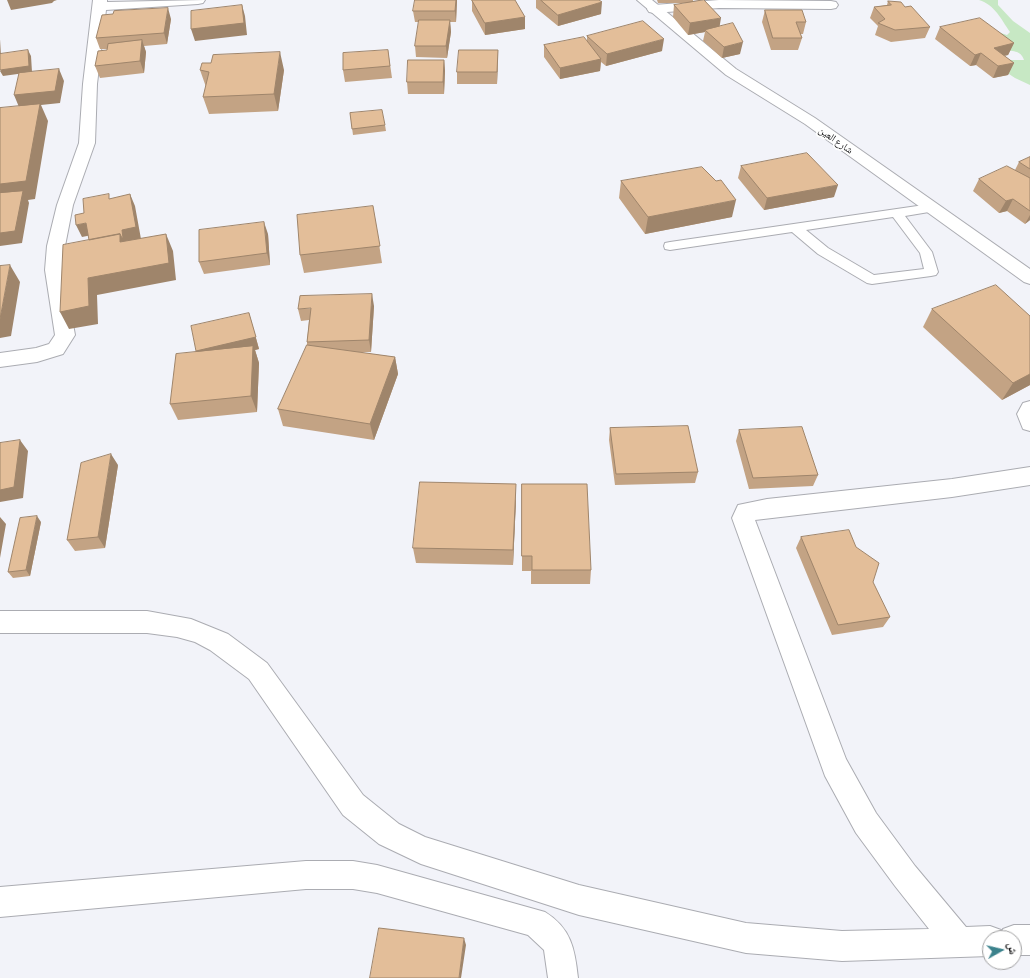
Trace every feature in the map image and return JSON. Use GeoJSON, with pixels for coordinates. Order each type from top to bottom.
{"type":"FeatureCollection","features":[{"type":"Feature","properties":{"kind":"street"},"geometry":{"type":"LineString","coordinates":[[0,360],[37,355],[56,349],[65,335],[54,270],[56,246],[65,205],[87,143],[90,84],[99,3],[198,0]]}},
{"type":"Feature","properties":{"kind":"street"},"geometry":{"type":"LineString","coordinates":[[649,4],[831,5]]}},
{"type":"Feature","properties":{"kind":"street","name":"شارع العين"},"geometry":{"type":"LineString","coordinates":[[649,4],[731,72],[810,122],[1030,278]]}},
{"type":"Feature","properties":{"kind":"street"},"geometry":{"type":"LineString","coordinates":[[1030,409],[1026,414],[1030,423]]}},
{"type":"Feature","properties":{"kind":"street"},"geometry":{"type":"LineString","coordinates":[[959,942],[905,876],[866,823],[835,767],[782,629],[743,518],[746,512],[767,508],[952,488],[1030,476]]}},
{"type":"Feature","properties":{"kind":"street"},"geometry":{"type":"LineString","coordinates":[[0,622],[126,621],[162,624],[191,630],[216,640],[239,654],[258,671],[353,805],[389,834],[421,850],[579,900],[746,938],[842,946],[982,941]]}},
{"type":"Feature","properties":{"kind":"street"},"geometry":{"type":"LineString","coordinates":[[0,902],[306,875],[353,875],[377,879],[536,922],[546,928],[555,937],[560,950],[564,978]]}},
{"type":"Feature","properties":{"kind":"lane"},"geometry":{"type":"LineString","coordinates":[[670,246],[931,208]]}},
{"type":"Feature","properties":{"kind":"lane"},"geometry":{"type":"LineString","coordinates":[[795,228],[824,251],[872,280],[931,272],[926,252],[896,213]]}},
{"type":"Feature","properties":{"kind":"green space"},"geometry":{"type":"Polygon","coordinates":[[[979,0],[998,0],[998,5],[1013,21],[1030,33],[1030,85],[1015,78],[997,66],[1010,60],[1024,60],[1021,54],[1013,51],[1002,50],[998,32],[1007,35],[1010,32],[993,9],[985,2],[979,0]]]}},
{"type":"Feature","properties":{"kind":"building"},"geometry":{"type":"Polygon","coordinates":[[[415,0],[456,0],[455,11],[413,11],[415,0]]]}},
{"type":"Feature","properties":{"kind":"building"},"geometry":{"type":"Polygon","coordinates":[[[472,0],[515,0],[525,17],[485,23],[472,0]]]}},
{"type":"Feature","properties":{"kind":"building"},"geometry":{"type":"Polygon","coordinates":[[[541,0],[599,0],[602,2],[558,15],[541,0]]]}},
{"type":"Feature","properties":{"kind":"building"},"geometry":{"type":"Polygon","coordinates":[[[704,0],[721,18],[690,23],[674,5],[704,0]]]}},
{"type":"Feature","properties":{"kind":"building"},"geometry":{"type":"Polygon","coordinates":[[[888,1],[901,2],[905,7],[911,6],[930,27],[895,30],[878,23],[885,19],[874,7],[891,5],[888,1]]]}},
{"type":"Feature","properties":{"kind":"building"},"geometry":{"type":"Polygon","coordinates":[[[242,5],[244,23],[191,29],[191,11],[242,5]]]}},
{"type":"Feature","properties":{"kind":"building"},"geometry":{"type":"Polygon","coordinates":[[[168,8],[164,33],[96,38],[102,15],[113,14],[114,11],[168,8]]]}},
{"type":"Feature","properties":{"kind":"building"},"geometry":{"type":"Polygon","coordinates":[[[765,10],[802,10],[806,22],[796,22],[802,38],[773,38],[765,10]]]}},
{"type":"Feature","properties":{"kind":"building"},"geometry":{"type":"Polygon","coordinates":[[[980,18],[1014,43],[994,48],[1014,63],[998,66],[981,53],[975,55],[940,27],[980,18]]]}},
{"type":"Feature","properties":{"kind":"building"},"geometry":{"type":"Polygon","coordinates":[[[419,20],[450,20],[446,46],[415,46],[419,20]]]}},
{"type":"Feature","properties":{"kind":"building"},"geometry":{"type":"Polygon","coordinates":[[[643,21],[664,39],[607,54],[587,36],[643,21]]]}},
{"type":"Feature","properties":{"kind":"building"},"geometry":{"type":"Polygon","coordinates":[[[733,23],[743,42],[724,47],[705,30],[733,23]]]}},
{"type":"Feature","properties":{"kind":"building"},"geometry":{"type":"Polygon","coordinates":[[[584,37],[601,59],[560,68],[544,45],[584,37]]]}},
{"type":"Feature","properties":{"kind":"building"},"geometry":{"type":"Polygon","coordinates":[[[142,40],[140,61],[95,66],[98,51],[107,50],[108,44],[142,40]]]}},
{"type":"Feature","properties":{"kind":"building"},"geometry":{"type":"Polygon","coordinates":[[[28,50],[29,66],[0,70],[0,54],[28,50]]]}},
{"type":"Feature","properties":{"kind":"building"},"geometry":{"type":"Polygon","coordinates":[[[388,50],[390,66],[343,70],[343,53],[388,50]]]}},
{"type":"Feature","properties":{"kind":"building"},"geometry":{"type":"Polygon","coordinates":[[[459,50],[498,50],[497,72],[457,72],[459,50]]]}},
{"type":"Feature","properties":{"kind":"building"},"geometry":{"type":"Polygon","coordinates":[[[280,52],[274,94],[203,97],[209,72],[200,70],[202,63],[211,63],[213,55],[280,52]]]}},
{"type":"Feature","properties":{"kind":"building"},"geometry":{"type":"Polygon","coordinates":[[[408,60],[444,60],[443,82],[407,82],[408,60]]]}},
{"type":"Feature","properties":{"kind":"building"},"geometry":{"type":"Polygon","coordinates":[[[59,69],[55,91],[14,95],[19,73],[59,69]]]}},
{"type":"Feature","properties":{"kind":"building"},"geometry":{"type":"Polygon","coordinates":[[[40,104],[26,181],[0,184],[0,108],[40,104]]]}},
{"type":"Feature","properties":{"kind":"building"},"geometry":{"type":"Polygon","coordinates":[[[382,110],[385,125],[352,129],[350,113],[382,110]]]}},
{"type":"Feature","properties":{"kind":"building"},"geometry":{"type":"Polygon","coordinates":[[[807,153],[838,185],[767,198],[741,166],[807,153]]]}},
{"type":"Feature","properties":{"kind":"building"},"geometry":{"type":"Polygon","coordinates":[[[1030,157],[1030,169],[1019,162],[1030,157]]]}},
{"type":"Feature","properties":{"kind":"building"},"geometry":{"type":"Polygon","coordinates":[[[1007,166],[1030,178],[1030,211],[1013,199],[1006,201],[979,179],[1007,166]]]}},
{"type":"Feature","properties":{"kind":"building"},"geometry":{"type":"Polygon","coordinates":[[[702,167],[716,181],[721,180],[736,200],[648,217],[621,181],[702,167]]]}},
{"type":"Feature","properties":{"kind":"building"},"geometry":{"type":"Polygon","coordinates":[[[23,191],[15,231],[0,233],[0,193],[23,191]]]}},
{"type":"Feature","properties":{"kind":"building"},"geometry":{"type":"Polygon","coordinates":[[[109,194],[109,199],[130,194],[136,227],[122,230],[123,238],[120,234],[89,240],[86,223],[76,225],[75,215],[84,213],[83,199],[109,194]]]}},
{"type":"Feature","properties":{"kind":"building"},"geometry":{"type":"Polygon","coordinates":[[[373,206],[380,246],[300,255],[297,215],[373,206]]]}},
{"type":"Feature","properties":{"kind":"building"},"geometry":{"type":"Polygon","coordinates":[[[264,222],[267,253],[199,262],[199,230],[264,222]]]}},
{"type":"Feature","properties":{"kind":"building"},"geometry":{"type":"Polygon","coordinates":[[[120,234],[120,242],[166,234],[169,263],[88,278],[89,306],[60,312],[63,245],[120,234]]]}},
{"type":"Feature","properties":{"kind":"building"},"geometry":{"type":"Polygon","coordinates":[[[10,265],[0,319],[0,266],[10,265]]]}},
{"type":"Feature","properties":{"kind":"building"},"geometry":{"type":"Polygon","coordinates":[[[996,285],[1030,316],[1030,374],[1013,383],[932,309],[996,285]]]}},
{"type":"Feature","properties":{"kind":"building"},"geometry":{"type":"Polygon","coordinates":[[[372,294],[369,340],[307,342],[311,308],[298,309],[300,296],[372,294]]]}},
{"type":"Feature","properties":{"kind":"building"},"geometry":{"type":"Polygon","coordinates":[[[249,313],[256,337],[196,351],[191,326],[249,313]]]}},
{"type":"Feature","properties":{"kind":"building"},"geometry":{"type":"Polygon","coordinates":[[[307,345],[395,357],[370,424],[278,409],[307,345]]]}},
{"type":"Feature","properties":{"kind":"building"},"geometry":{"type":"Polygon","coordinates":[[[253,346],[251,396],[170,404],[176,354],[253,346]]]}},
{"type":"Feature","properties":{"kind":"building"},"geometry":{"type":"Polygon","coordinates":[[[688,426],[698,472],[616,474],[610,428],[688,426]]]}},
{"type":"Feature","properties":{"kind":"building"},"geometry":{"type":"Polygon","coordinates":[[[802,427],[818,475],[753,478],[739,430],[802,427]]]}},
{"type":"Feature","properties":{"kind":"building"},"geometry":{"type":"Polygon","coordinates":[[[20,440],[14,487],[0,490],[0,443],[20,440]]]}},
{"type":"Feature","properties":{"kind":"building"},"geometry":{"type":"Polygon","coordinates":[[[111,454],[98,537],[67,540],[81,463],[111,454]]]}},
{"type":"Feature","properties":{"kind":"building"},"geometry":{"type":"Polygon","coordinates":[[[420,482],[516,484],[513,550],[413,548],[420,482]]]}},
{"type":"Feature","properties":{"kind":"building"},"geometry":{"type":"Polygon","coordinates":[[[522,484],[587,484],[591,570],[532,570],[532,556],[522,556],[522,484]]]}},
{"type":"Feature","properties":{"kind":"building"},"geometry":{"type":"Polygon","coordinates":[[[37,516],[26,570],[8,572],[20,518],[37,516]]]}},
{"type":"Feature","properties":{"kind":"building"},"geometry":{"type":"Polygon","coordinates":[[[849,530],[856,547],[879,563],[873,582],[890,617],[838,625],[801,537],[849,530]]]}},
{"type":"Feature","properties":{"kind":"building"},"geometry":{"type":"Polygon","coordinates":[[[379,928],[464,938],[459,978],[370,978],[379,928]]]}}]}
